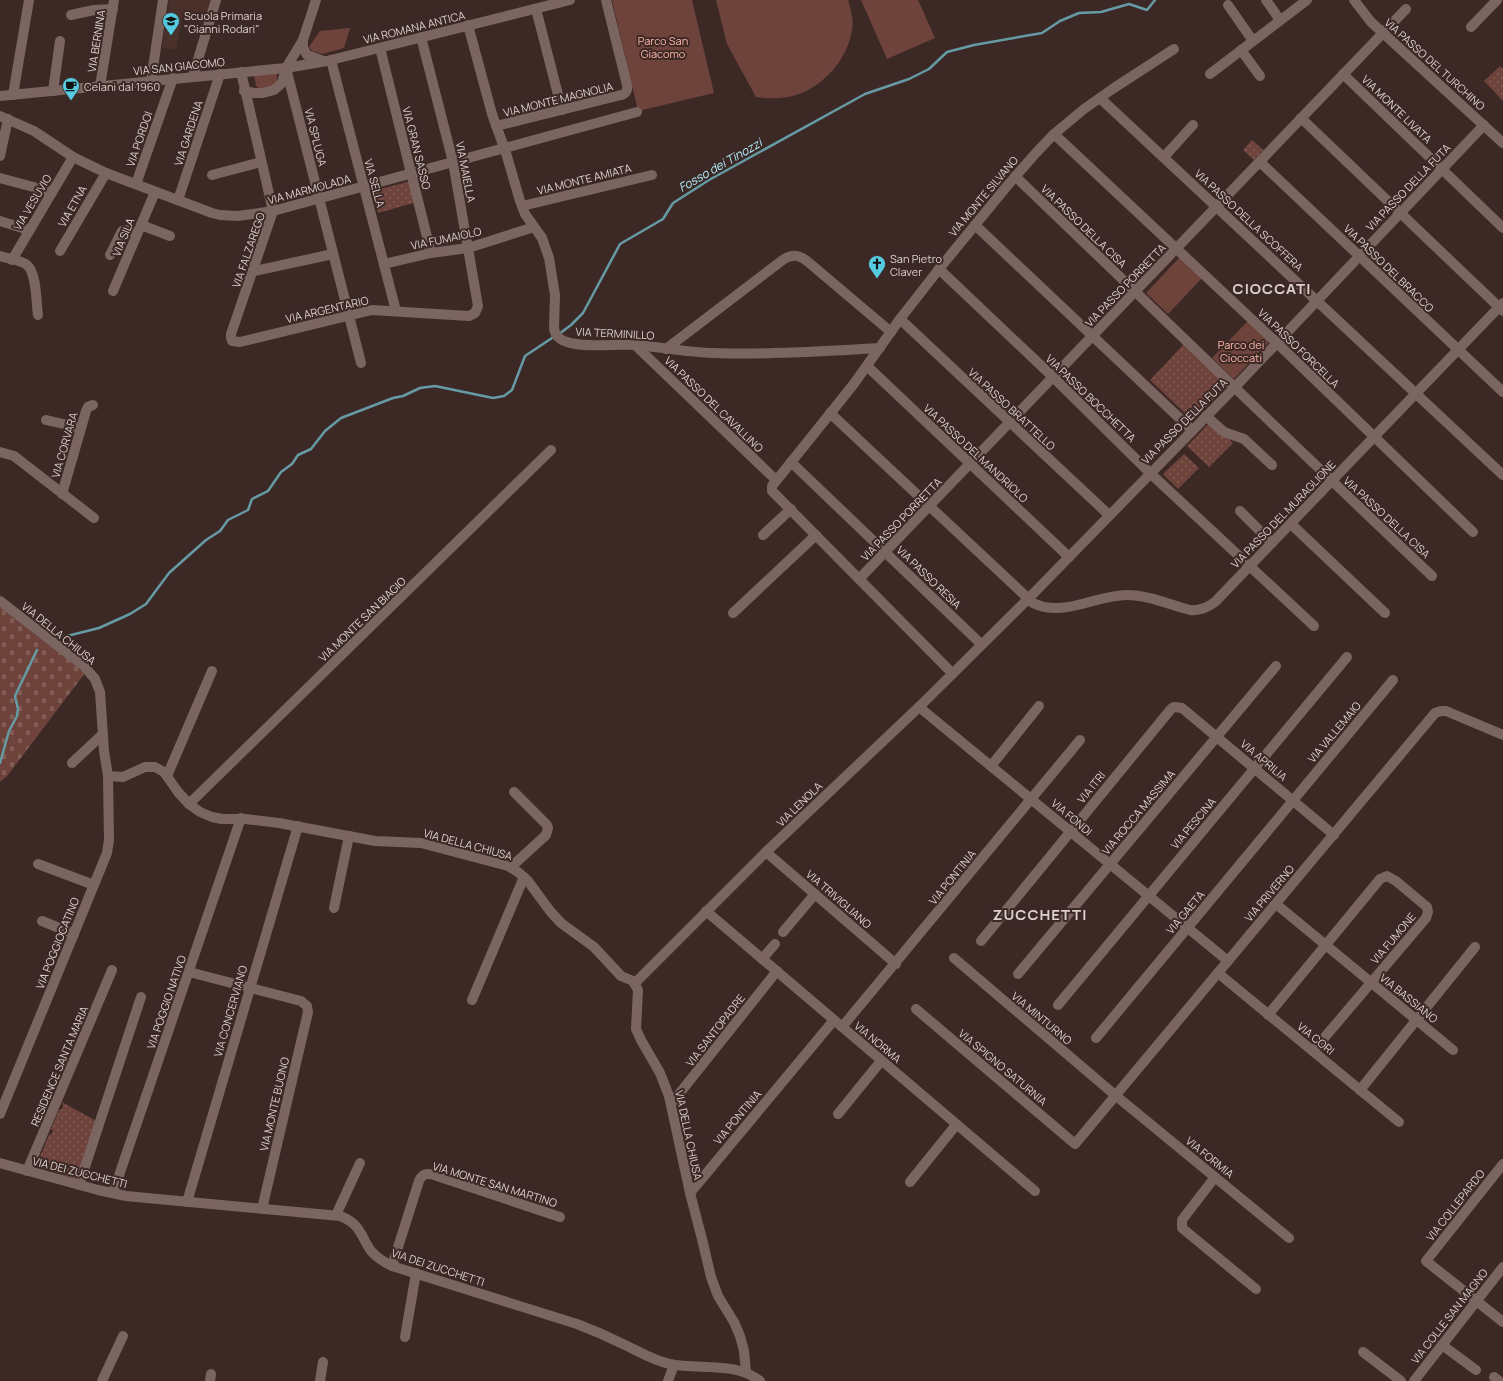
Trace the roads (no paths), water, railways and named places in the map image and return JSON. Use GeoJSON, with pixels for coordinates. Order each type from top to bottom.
{"type":"FeatureCollection","features":[{"type":"Feature","properties":{"kind":"street"},"geometry":{"type":"LineString","coordinates":[[13,95],[29,0]]}},
{"type":"Feature","properties":{"kind":"street"},"geometry":{"type":"LineString","coordinates":[[151,81],[163,0]]}},
{"type":"Feature","properties":{"kind":"street"},"geometry":{"type":"LineString","coordinates":[[193,76],[216,0]]}},
{"type":"Feature","properties":{"kind":"street","name":"VIA ROMANA ANTICA"},"geometry":{"type":"LineString","coordinates":[[286,68],[329,61],[570,0]]}},
{"type":"Feature","properties":{"kind":"street","name":"VIA MONTE MAGNOLIA"},"geometry":{"type":"LineString","coordinates":[[496,126],[625,93],[627,90],[627,85],[606,0]]}},
{"type":"Feature","properties":{"kind":"street"},"geometry":{"type":"LineString","coordinates":[[1266,0],[1280,20]]}},
{"type":"Feature","properties":{"kind":"street"},"geometry":{"type":"LineString","coordinates":[[1210,74],[1307,0]]}},
{"type":"Feature","properties":{"kind":"street","name":"VIA PASSO DEL TURCHINO"},"geometry":{"type":"LineString","coordinates":[[1354,0],[1366,16],[1383,33],[1503,143]]}},
{"type":"Feature","properties":{"kind":"street"},"geometry":{"type":"LineString","coordinates":[[1471,27],[1497,0]]}},
{"type":"Feature","properties":{"kind":"street"},"geometry":{"type":"LineString","coordinates":[[244,91],[260,93],[274,90],[283,81],[286,68],[303,40],[314,2]]}},
{"type":"Feature","properties":{"kind":"street"},"geometry":{"type":"LineString","coordinates":[[71,15],[114,4]]}},
{"type":"Feature","properties":{"kind":"street","name":"VIA BERNINA"},"geometry":{"type":"LineString","coordinates":[[100,86],[114,4]]}},
{"type":"Feature","properties":{"kind":"street"},"geometry":{"type":"LineString","coordinates":[[1228,5],[1253,41]]}},
{"type":"Feature","properties":{"kind":"street"},"geometry":{"type":"LineString","coordinates":[[536,9],[562,110]]}},
{"type":"Feature","properties":{"kind":"street","name":"VIA PASSO PORRETTA"},"geometry":{"type":"LineString","coordinates":[[862,576],[930,507],[1406,9]]}},
{"type":"Feature","properties":{"kind":"street","name":"VIA TERMINILLO"},"geometry":{"type":"LineString","coordinates":[[468,25],[496,126],[505,148],[522,206],[544,241],[551,266],[555,295],[557,335],[566,342],[576,344],[635,345],[722,353],[832,351],[880,348]]}},
{"type":"Feature","properties":{"kind":"street","name":"VIA MAIELLA"},"geometry":{"type":"LineString","coordinates":[[421,37],[453,162],[477,304],[475,313]]}},
{"type":"Feature","properties":{"kind":"street"},"geometry":{"type":"LineString","coordinates":[[303,40],[303,48],[307,55],[316,60],[329,61]]}},
{"type":"Feature","properties":{"kind":"street"},"geometry":{"type":"LineString","coordinates":[[53,91],[60,41]]}},
{"type":"Feature","properties":{"kind":"street","name":"VIA GRAN SASSO"},"geometry":{"type":"LineString","coordinates":[[380,48],[431,253]]}},
{"type":"Feature","properties":{"kind":"street","name":"VIA MONTE SILVANO"},"geometry":{"type":"LineString","coordinates":[[774,484],[867,366],[900,319],[1015,176],[1054,134],[1073,118],[1100,98],[1174,49]]}},
{"type":"Feature","properties":{"kind":"street"},"geometry":{"type":"LineString","coordinates":[[1241,50],[1260,76]]}},
{"type":"Feature","properties":{"kind":"street","name":"VIA SELLA"},"geometry":{"type":"LineString","coordinates":[[329,61],[364,186],[396,311]]}},
{"type":"Feature","properties":{"kind":"street","name":"VIA SAN GIACOMO"},"geometry":{"type":"LineString","coordinates":[[0,96],[286,68]]}},
{"type":"Feature","properties":{"kind":"street","name":"VIA SPLUGA"},"geometry":{"type":"LineString","coordinates":[[286,68],[361,363]]}},
{"type":"Feature","properties":{"kind":"street","name":"VIA FALZAREGO"},"geometry":{"type":"LineString","coordinates":[[232,341],[231,334],[254,271],[273,211],[244,91],[241,72]]}},
{"type":"Feature","properties":{"kind":"street","name":"VIA GARDENA"},"geometry":{"type":"LineString","coordinates":[[178,200],[220,74]]}},
{"type":"Feature","properties":{"kind":"street","name":"VIA MONTE LIVATA"},"geometry":{"type":"LineString","coordinates":[[1344,74],[1503,228]]}},
{"type":"Feature","properties":{"kind":"street","name":"VIA PORDOI"},"geometry":{"type":"LineString","coordinates":[[136,184],[173,78]]}},
{"type":"Feature","properties":{"kind":"street","name":"VIA PASSO DELLA SCOFFERA"},"geometry":{"type":"LineString","coordinates":[[1100,98],[1503,475]]}},
{"type":"Feature","properties":{"kind":"street","name":"VIA MARMOLADA"},"geometry":{"type":"LineString","coordinates":[[4,118],[39,133],[73,157],[106,173],[220,215],[246,215],[273,211],[637,112]]}},
{"type":"Feature","properties":{"kind":"street"},"geometry":{"type":"LineString","coordinates":[[0,156],[4,118]]}},
{"type":"Feature","properties":{"kind":"street"},"geometry":{"type":"LineString","coordinates":[[1301,118],[1502,307]]}},
{"type":"Feature","properties":{"kind":"street","name":"VIA PASSO DELLA FUTA"},"geometry":{"type":"LineString","coordinates":[[981,644],[1028,599],[1235,387],[1276,342],[1484,125]]}},
{"type":"Feature","properties":{"kind":"street"},"geometry":{"type":"LineString","coordinates":[[1164,157],[1193,126]]}},
{"type":"Feature","properties":{"kind":"street","name":"VIA PASSO FORCELLA"},"geometry":{"type":"LineString","coordinates":[[1054,134],[1276,342],[1473,532]]}},
{"type":"Feature","properties":{"kind":"street","name":"VIA VESUVIO"},"geometry":{"type":"LineString","coordinates":[[12,260],[73,157]]}},
{"type":"Feature","properties":{"kind":"street"},"geometry":{"type":"LineString","coordinates":[[212,175],[261,162]]}},
{"type":"Feature","properties":{"kind":"street","name":"VIA PASSO DEL BRACCO"},"geometry":{"type":"LineString","coordinates":[[1260,162],[1503,392]]}},
{"type":"Feature","properties":{"kind":"street","name":"VIA ETNA"},"geometry":{"type":"LineString","coordinates":[[60,251],[106,173]]}},
{"type":"Feature","properties":{"kind":"street","name":"VIA MONTE AMIATA"},"geometry":{"type":"LineString","coordinates":[[522,206],[652,175]]}},
{"type":"Feature","properties":{"kind":"street","name":"VIA PASSO DELLA CISA"},"geometry":{"type":"LineString","coordinates":[[1015,176],[1432,576]]}},
{"type":"Feature","properties":{"kind":"street"},"geometry":{"type":"LineString","coordinates":[[0,178],[52,192]]}},
{"type":"Feature","properties":{"kind":"street","name":"VIA SILA"},"geometry":{"type":"LineString","coordinates":[[113,291],[155,192]]}},
{"type":"Feature","properties":{"kind":"street"},"geometry":{"type":"LineString","coordinates":[[0,221],[29,230]]}},
{"type":"Feature","properties":{"kind":"street"},"geometry":{"type":"LineString","coordinates":[[975,225],[1192,430]]}},
{"type":"Feature","properties":{"kind":"street","name":"VIA FUMAIOLO"},"geometry":{"type":"LineString","coordinates":[[384,264],[431,253],[468,248],[534,227]]}},
{"type":"Feature","properties":{"kind":"street"},"geometry":{"type":"LineString","coordinates":[[110,255],[122,231],[139,229],[170,236]]}},
{"type":"Feature","properties":{"kind":"street"},"geometry":{"type":"LineString","coordinates":[[254,271],[333,254]]}},
{"type":"Feature","properties":{"kind":"street"},"geometry":{"type":"LineString","coordinates":[[0,256],[27,265],[32,272],[38,315]]}},
{"type":"Feature","properties":{"kind":"street"},"geometry":{"type":"LineString","coordinates":[[666,349],[784,259],[793,256],[799,256],[807,261],[891,332]]}},
{"type":"Feature","properties":{"kind":"street","name":"VIA PASSO BOCCHETTA"},"geometry":{"type":"LineString","coordinates":[[939,270],[1053,377],[1150,473],[1314,626]]}},
{"type":"Feature","properties":{"kind":"street","name":"VIA PASSO DEL MURAGLIONE"},"geometry":{"type":"LineString","coordinates":[[830,413],[1028,599],[1043,607],[1057,608],[1117,596],[1131,595],[1190,610],[1200,610],[1212,604],[1250,566],[1416,393],[1502,307]]}},
{"type":"Feature","properties":{"kind":"street","name":"VIA ARGENTARIO"},"geometry":{"type":"LineString","coordinates":[[232,341],[240,342],[372,310],[468,316],[475,313]]}},
{"type":"Feature","properties":{"kind":"street","name":"VIA PASSO BRATTELLO"},"geometry":{"type":"LineString","coordinates":[[900,319],[1009,423],[1109,515]]}},
{"type":"Feature","properties":{"kind":"street","name":"VIA PASSO DEL CAVALLINO"},"geometry":{"type":"LineString","coordinates":[[635,345],[774,484],[774,493],[952,674]]}},
{"type":"Feature","properties":{"kind":"street","name":"VIA PASSO DEL MANDRIOLO"},"geometry":{"type":"LineString","coordinates":[[867,366],[1069,557]]}},
{"type":"Feature","properties":{"kind":"street","name":"VIA CORVARA"},"geometry":{"type":"LineString","coordinates":[[62,494],[87,409],[93,405]]}},
{"type":"Feature","properties":{"kind":"street"},"geometry":{"type":"LineString","coordinates":[[1206,416],[1224,432],[1244,439],[1272,465]]}},
{"type":"Feature","properties":{"kind":"street"},"geometry":{"type":"LineString","coordinates":[[46,420],[81,428]]}},
{"type":"Feature","properties":{"kind":"street","name":"VIA MONTE SAN BIAGIO"},"geometry":{"type":"LineString","coordinates":[[189,804],[551,450]]}},
{"type":"Feature","properties":{"kind":"street","name":"VIA CORVARA"},"geometry":{"type":"LineString","coordinates":[[0,452],[14,456],[94,518]]}},
{"type":"Feature","properties":{"kind":"street","name":"VIA PASSO RESIA"},"geometry":{"type":"LineString","coordinates":[[790,462],[981,644]]}},
{"type":"Feature","properties":{"kind":"street"},"geometry":{"type":"LineString","coordinates":[[763,535],[791,509]]}},
{"type":"Feature","properties":{"kind":"street"},"geometry":{"type":"LineString","coordinates":[[1240,511],[1272,543]]}},
{"type":"Feature","properties":{"kind":"street"},"geometry":{"type":"LineString","coordinates":[[1291,524],[1385,613]]}},
{"type":"Feature","properties":{"kind":"street"},"geometry":{"type":"LineString","coordinates":[[733,613],[816,535]]}},
{"type":"Feature","properties":{"kind":"street","name":"VIA DELLA CHIUSA"},"geometry":{"type":"LineString","coordinates":[[0,601],[84,666],[93,676],[100,692],[105,760],[108,776],[123,777],[150,766],[160,769],[189,804],[200,812],[212,817],[224,819],[241,818],[298,826],[384,842],[408,841],[421,843],[511,867],[524,877],[558,920],[590,943],[621,976],[635,983],[638,992],[636,1022],[637,1032],[662,1078],[671,1104],[690,1193],[714,1289],[736,1326],[742,1340],[745,1354],[746,1372]]}},
{"type":"Feature","properties":{"kind":"street","name":"VIA LENOLA"},"geometry":{"type":"LineString","coordinates":[[635,983],[766,852],[919,707],[981,644]]}},
{"type":"Feature","properties":{"kind":"street","name":"VIA PESCINA"},"geometry":{"type":"LineString","coordinates":[[1058,1005],[1347,657]]}},
{"type":"Feature","properties":{"kind":"street","name":"VIA ROCCA MASSIMA"},"geometry":{"type":"LineString","coordinates":[[1018,974],[1276,666]]}},
{"type":"Feature","properties":{"kind":"street"},"geometry":{"type":"LineString","coordinates":[[167,776],[212,671]]}},
{"type":"Feature","properties":{"kind":"street","name":"VIA VALLEMAIO"},"geometry":{"type":"LineString","coordinates":[[1293,800],[1393,680]]}},
{"type":"Feature","properties":{"kind":"street"},"geometry":{"type":"LineString","coordinates":[[991,766],[1039,706]]}},
{"type":"Feature","properties":{"kind":"street","name":"VIA APRILIA"},"geometry":{"type":"LineString","coordinates":[[1177,706],[1182,708],[1334,834]]}},
{"type":"Feature","properties":{"kind":"street","name":"VIA ITRI"},"geometry":{"type":"LineString","coordinates":[[981,941],[1171,709],[1177,706]]}},
{"type":"Feature","properties":{"kind":"street","name":"VIA FONDI"},"geometry":{"type":"LineString","coordinates":[[919,707],[1228,961]]}},
{"type":"Feature","properties":{"kind":"street","name":"VIA PRIVERNO"},"geometry":{"type":"LineString","coordinates":[[1075,1144],[1437,712],[1446,711],[1503,735]]}},
{"type":"Feature","properties":{"kind":"street"},"geometry":{"type":"LineString","coordinates":[[72,763],[103,734]]}},
{"type":"Feature","properties":{"kind":"street","name":"VIA PONTINIA"},"geometry":{"type":"LineString","coordinates":[[842,1027],[896,964],[1080,740]]}},
{"type":"Feature","properties":{"kind":"street","name":"VIA POGGIOCATINO"},"geometry":{"type":"LineString","coordinates":[[0,1114],[108,849],[108,776]]}},
{"type":"Feature","properties":{"kind":"street"},"geometry":{"type":"LineString","coordinates":[[511,867],[545,836],[548,831],[546,825],[514,792]]}},
{"type":"Feature","properties":{"kind":"street","name":"VIA GAETA"},"geometry":{"type":"LineString","coordinates":[[1096,1038],[1293,800]]}},
{"type":"Feature","properties":{"kind":"street","name":"VIA POGGIO NATIVO"},"geometry":{"type":"LineString","coordinates":[[113,1193],[241,818]]}},
{"type":"Feature","properties":{"kind":"street","name":"VIA CONCERVIANO"},"geometry":{"type":"LineString","coordinates":[[187,1202],[298,826]]}},
{"type":"Feature","properties":{"kind":"street"},"geometry":{"type":"LineString","coordinates":[[334,908],[349,836]]}},
{"type":"Feature","properties":{"kind":"street","name":"VIA TRIVIGLIANO"},"geometry":{"type":"LineString","coordinates":[[766,852],[896,964]]}},
{"type":"Feature","properties":{"kind":"street"},"geometry":{"type":"LineString","coordinates":[[38,864],[94,885]]}},
{"type":"Feature","properties":{"kind":"street"},"geometry":{"type":"LineString","coordinates":[[472,1000],[524,877]]}},
{"type":"Feature","properties":{"kind":"street","name":"VIA FUMONE"},"geometry":{"type":"LineString","coordinates":[[1268,1015],[1382,878],[1390,877],[1398,883],[1427,907],[1428,915],[1313,1051]]}},
{"type":"Feature","properties":{"kind":"street"},"geometry":{"type":"LineString","coordinates":[[783,932],[815,894]]}},
{"type":"Feature","properties":{"kind":"street","name":"VIA BASSIANO"},"geometry":{"type":"LineString","coordinates":[[1276,904],[1453,1050]]}},
{"type":"Feature","properties":{"kind":"street","name":"VIA NORMA"},"geometry":{"type":"LineString","coordinates":[[706,911],[1035,1191]]}},
{"type":"Feature","properties":{"kind":"street"},"geometry":{"type":"LineString","coordinates":[[42,921],[74,934]]}},
{"type":"Feature","properties":{"kind":"street"},"geometry":{"type":"LineString","coordinates":[[762,959],[775,944]]}},
{"type":"Feature","properties":{"kind":"street"},"geometry":{"type":"LineString","coordinates":[[1360,1090],[1475,947]]}},
{"type":"Feature","properties":{"kind":"street","name":"VIA MINTURNO"},"geometry":{"type":"LineString","coordinates":[[954,958],[1115,1096]]}},
{"type":"Feature","properties":{"kind":"street","name":"RESIDENCE SANTA MARIA"},"geometry":{"type":"LineString","coordinates":[[27,1171],[112,970]]}},
{"type":"Feature","properties":{"kind":"street","name":"VIA SANTOPADRE"},"geometry":{"type":"LineString","coordinates":[[671,1104],[777,971]]}},
{"type":"Feature","properties":{"kind":"street"},"geometry":{"type":"LineString","coordinates":[[188,972],[249,988]]}},
{"type":"Feature","properties":{"kind":"street","name":"VIA CORI"},"geometry":{"type":"LineString","coordinates":[[1218,973],[1399,1122]]}},
{"type":"Feature","properties":{"kind":"street","name":"VIA MONTE BUONO"},"geometry":{"type":"LineString","coordinates":[[249,988],[301,1001],[306,1005],[308,1012],[262,1209]]}},
{"type":"Feature","properties":{"kind":"street"},"geometry":{"type":"LineString","coordinates":[[79,1185],[141,997]]}},
{"type":"Feature","properties":{"kind":"street","name":"VIA SPIGNO SATURNIA"},"geometry":{"type":"LineString","coordinates":[[916,1009],[1075,1144]]}},
{"type":"Feature","properties":{"kind":"street","name":"VIA PONTINIA"},"geometry":{"type":"LineString","coordinates":[[690,1193],[834,1020]]}},
{"type":"Feature","properties":{"kind":"street"},"geometry":{"type":"LineString","coordinates":[[838,1114],[882,1061]]}},
{"type":"Feature","properties":{"kind":"street","name":"VIA FORMIA"},"geometry":{"type":"LineString","coordinates":[[1115,1096],[1289,1238]]}},
{"type":"Feature","properties":{"kind":"street"},"geometry":{"type":"LineString","coordinates":[[910,1182],[956,1125]]}},
{"type":"Feature","properties":{"kind":"street"},"geometry":{"type":"LineString","coordinates":[[336,1216],[360,1162]]}},
{"type":"Feature","properties":{"kind":"street","name":"VIA COLLEPARDO"},"geometry":{"type":"LineString","coordinates":[[1476,1301],[1426,1261],[1503,1164]]}},
{"type":"Feature","properties":{"kind":"street","name":"VIA DEI ZUCCHETTI"},"geometry":{"type":"LineString","coordinates":[[1,1166],[27,1171],[113,1193],[187,1202],[336,1216],[347,1219],[355,1224],[361,1231],[375,1255],[382,1261],[392,1266],[577,1324],[602,1334],[652,1358],[674,1365],[733,1369],[746,1372],[760,1381]]}},
{"type":"Feature","properties":{"kind":"street","name":"VIA MONTE SAN MARTINO"},"geometry":{"type":"LineString","coordinates":[[392,1266],[419,1181],[425,1174],[434,1175],[560,1217]]}},
{"type":"Feature","properties":{"kind":"street"},"geometry":{"type":"LineString","coordinates":[[1215,1177],[1182,1220],[1182,1228],[1256,1289]]}},
{"type":"Feature","properties":{"kind":"street","name":"VIA COLLE SAN MAGNO"},"geometry":{"type":"LineString","coordinates":[[1414,1381],[1503,1267]]}},
{"type":"Feature","properties":{"kind":"street"},"geometry":{"type":"LineString","coordinates":[[405,1337],[416,1273]]}},
{"type":"Feature","properties":{"kind":"street"},"geometry":{"type":"LineString","coordinates":[[1476,1301],[1503,1322]]}},
{"type":"Feature","properties":{"kind":"street"},"geometry":{"type":"LineString","coordinates":[[102,1381],[123,1336]]}},
{"type":"Feature","properties":{"kind":"street"},"geometry":{"type":"LineString","coordinates":[[1442,1345],[1476,1370]]}},
{"type":"Feature","properties":{"kind":"street"},"geometry":{"type":"LineString","coordinates":[[1363,1352],[1401,1381]]}},
{"type":"Feature","properties":{"kind":"street"},"geometry":{"type":"LineString","coordinates":[[320,1381],[323,1362]]}},
{"type":"Feature","properties":{"kind":"street"},"geometry":{"type":"LineString","coordinates":[[668,1381],[674,1365]]}},
{"type":"Feature","properties":{"kind":"waterway","name":"Fosso dei Tinozzi"},"geometry":{"type":"LineString","coordinates":[[559,334],[583,313],[620,244],[663,219],[673,203],[709,180],[865,94],[909,79],[929,69],[947,52],[974,45],[1042,33],[1060,21],[1079,13],[1101,12],[1129,4],[1147,10],[1155,0]]}},
{"type":"Feature","properties":{"kind":"waterway","name":"Fosso dei Tinozzi"},"geometry":{"type":"LineString","coordinates":[[63,637],[99,628],[130,614],[146,604],[169,573],[206,540],[220,531],[228,520],[248,510],[252,499],[268,491],[281,472],[292,464],[298,455],[311,449],[325,431],[341,418],[393,398],[403,396],[420,388],[435,386],[493,398],[504,396],[512,390],[525,356],[555,336]]}},
{"type":"Feature","properties":{"kind":"waterway","name":"Fosso dei Tinozzi"},"geometry":{"type":"LineString","coordinates":[[0,763],[9,731],[17,716],[18,709],[15,696],[37,650]]}},
{"type":"Feature","properties":{"kind":"place","name":"Scuola Primaria \"Gianni Rodari\""},"geometry":{"type":"Point","coordinates":[171,36]}},
{"type":"Feature","properties":{"kind":"place","name":"Celani dal 1960"},"geometry":{"type":"Point","coordinates":[71,101]}},
{"type":"Feature","properties":{"kind":"place","name":"San Pietro Claver"},"geometry":{"type":"Point","coordinates":[877,279]}},
{"type":"Feature","properties":{"kind":"district","name":"CIOCCATI"},"geometry":{"type":"Point","coordinates":[1272,288]}},
{"type":"Feature","properties":{"kind":"district","name":"ZUCCHETTI"},"geometry":{"type":"Point","coordinates":[1040,914]}},
{"type":"Feature","properties":{"kind":"park label","name":"Parco San Giacomo"},"geometry":{"type":"Point","coordinates":[663,46]}},
{"type":"Feature","properties":{"kind":"park label","name":"Parco dei Cioccati"},"geometry":{"type":"Point","coordinates":[1241,350]}}]}
